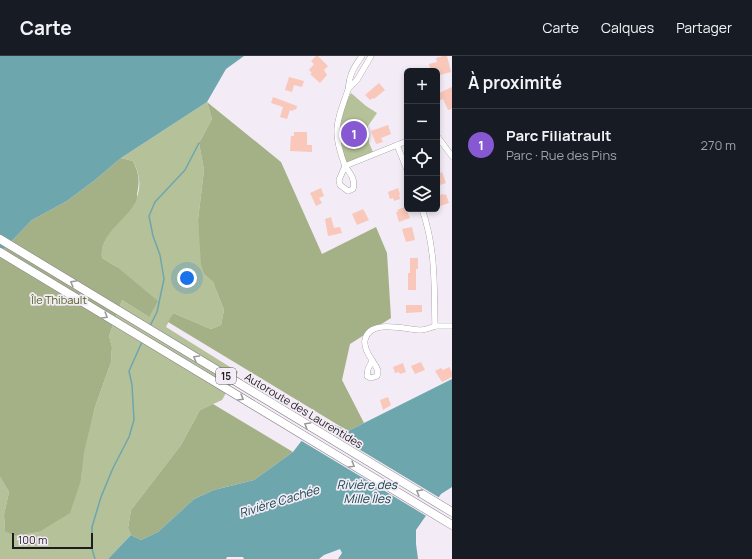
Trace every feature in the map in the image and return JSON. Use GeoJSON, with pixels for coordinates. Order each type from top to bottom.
{"type":"FeatureCollection","features":[{"type":"Feature","properties":{"kind":"highway","name":"Autoroute des Laurentides"},"geometry":{"type":"LineString","coordinates":[[0,239],[452,512]]}},
{"type":"Feature","properties":{"kind":"highway","name":"Autoroute des Laurentides"},"geometry":{"type":"LineString","coordinates":[[0,252],[452,525]]}},
{"type":"Feature","properties":{"kind":"street"},"geometry":{"type":"LineString","coordinates":[[362,56],[351,75],[337,124],[339,148],[345,166],[404,142]]}},
{"type":"Feature","properties":{"kind":"street"},"geometry":{"type":"LineString","coordinates":[[348,88],[357,80],[371,56]]}},
{"type":"Feature","properties":{"kind":"street"},"geometry":{"type":"LineString","coordinates":[[440,140],[452,156]]}},
{"type":"Feature","properties":{"kind":"street"},"geometry":{"type":"LineString","coordinates":[[397,145],[404,162]]}},
{"type":"Feature","properties":{"kind":"street"},"geometry":{"type":"LineString","coordinates":[[423,212],[429,228],[432,245],[434,266],[435,326]]}},
{"type":"Feature","properties":{"kind":"street"},"geometry":{"type":"LineString","coordinates":[[372,361],[365,347],[365,341],[370,332],[377,328],[386,326],[422,330],[435,326],[452,326]]}},
{"type":"Feature","properties":{"kind":"green space"},"geometry":{"type":"Polygon","coordinates":[[[351,93],[377,113],[368,126],[369,143],[373,152],[346,165],[339,142],[342,109],[351,93]]]}},
{"type":"Feature","properties":{"kind":"green space"},"geometry":{"type":"Polygon","coordinates":[[[207,102],[212,119],[199,143],[204,170],[198,220],[204,274],[213,282],[224,310],[221,325],[211,329],[173,313],[166,327],[238,372],[222,400],[200,410],[181,445],[131,510],[128,528],[131,535],[108,559],[0,559],[0,477],[9,492],[4,515],[5,530],[15,536],[39,532],[81,480],[83,452],[95,407],[111,362],[112,347],[109,336],[122,300],[149,317],[117,267],[102,258],[103,246],[108,235],[133,204],[138,192],[139,178],[133,161],[121,158],[207,102]]]}},
{"type":"Feature","properties":{"kind":"green space"},"geometry":{"type":"Polygon","coordinates":[[[207,102],[281,162],[322,254],[376,227],[387,253],[391,318],[350,344],[342,380],[364,423],[348,431],[168,322],[173,313],[211,329],[221,325],[224,310],[213,282],[204,274],[201,264],[198,220],[204,170],[199,143],[212,119],[207,102]]]}},
{"type":"Feature","properties":{"kind":"green space","name":"Île Thibault"},"geometry":{"type":"Polygon","coordinates":[[[121,158],[133,161],[138,173],[139,181],[137,199],[131,210],[108,235],[104,242],[102,258],[117,267],[158,301],[149,317],[122,300],[109,336],[112,347],[111,362],[95,407],[84,452],[81,480],[70,513],[39,532],[15,536],[5,531],[4,515],[9,492],[0,477],[0,253],[32,220],[67,201],[121,158]]]}},
{"type":"Feature","properties":{"kind":"green space"},"geometry":{"type":"Polygon","coordinates":[[[213,404],[293,452],[254,480],[214,490],[194,499],[158,532],[141,540],[131,535],[128,528],[131,510],[181,445],[200,410],[213,404]]]}},
{"type":"Feature","properties":{"kind":"water"},"geometry":{"type":"Polygon","coordinates":[[[0,56],[244,56],[226,69],[207,102],[121,158],[67,201],[32,220],[0,253],[0,56]]]}},
{"type":"Feature","properties":{"kind":"water","name":"Rivière des Mille Îles"},"geometry":{"type":"Polygon","coordinates":[[[452,379],[452,487],[441,494],[416,530],[418,559],[338,559],[342,553],[340,549],[324,555],[319,559],[244,559],[243,557],[227,557],[226,559],[108,559],[131,535],[141,540],[158,532],[194,499],[214,490],[254,480],[293,452],[319,418],[348,431],[452,379]]]}},
{"type":"Feature","properties":{"kind":"pier"},"geometry":{"type":"Polygon","coordinates":[[[314,422],[440,498],[428,517],[300,440],[314,422]]]}},
{"type":"Feature","properties":{"kind":"building"},"geometry":{"type":"Polygon","coordinates":[[[318,56],[328,66],[324,70],[327,75],[320,83],[310,74],[312,73],[309,70],[314,64],[311,61],[318,56]]]}},
{"type":"Feature","properties":{"kind":"building"},"geometry":{"type":"Polygon","coordinates":[[[447,56],[451,72],[440,75],[440,68],[430,68],[429,64],[437,62],[436,58],[447,56]]]}},
{"type":"Feature","properties":{"kind":"building"},"geometry":{"type":"Polygon","coordinates":[[[289,77],[304,81],[302,87],[294,85],[292,92],[285,90],[289,77]]]}},
{"type":"Feature","properties":{"kind":"building"},"geometry":{"type":"Polygon","coordinates":[[[379,83],[385,90],[374,99],[373,98],[370,100],[365,95],[379,83]]]}},
{"type":"Feature","properties":{"kind":"building"},"geometry":{"type":"Polygon","coordinates":[[[452,87],[452,109],[448,110],[443,99],[440,100],[440,93],[452,87]]]}},
{"type":"Feature","properties":{"kind":"building"},"geometry":{"type":"Polygon","coordinates":[[[273,97],[297,106],[296,110],[290,110],[287,119],[280,117],[283,107],[271,103],[273,97]]]}},
{"type":"Feature","properties":{"kind":"building"},"geometry":{"type":"Polygon","coordinates":[[[388,125],[391,134],[381,138],[383,142],[376,144],[371,131],[388,125]]]}},
{"type":"Feature","properties":{"kind":"building"},"geometry":{"type":"Polygon","coordinates":[[[294,132],[307,132],[307,145],[312,145],[312,152],[290,151],[291,136],[294,136],[294,132]]]}},
{"type":"Feature","properties":{"kind":"building"},"geometry":{"type":"Polygon","coordinates":[[[442,172],[446,183],[440,185],[440,176],[440,173],[442,172]]]}},
{"type":"Feature","properties":{"kind":"building"},"geometry":{"type":"Polygon","coordinates":[[[321,188],[324,196],[319,198],[322,203],[316,206],[310,193],[321,188]]]}},
{"type":"Feature","properties":{"kind":"building"},"geometry":{"type":"Polygon","coordinates":[[[398,188],[400,199],[394,201],[393,198],[390,199],[388,192],[398,188]]]}},
{"type":"Feature","properties":{"kind":"building"},"geometry":{"type":"Polygon","coordinates":[[[446,194],[449,203],[440,206],[440,195],[446,194]]]}},
{"type":"Feature","properties":{"kind":"building"},"geometry":{"type":"Polygon","coordinates":[[[404,207],[404,212],[407,212],[410,218],[399,222],[396,212],[398,212],[397,210],[404,207]]]}},
{"type":"Feature","properties":{"kind":"building"},"geometry":{"type":"Polygon","coordinates":[[[363,209],[369,220],[357,225],[352,214],[363,209]]]}},
{"type":"Feature","properties":{"kind":"building"},"geometry":{"type":"Polygon","coordinates":[[[331,217],[334,228],[340,227],[342,233],[328,236],[325,219],[331,217]]]}},
{"type":"Feature","properties":{"kind":"building"},"geometry":{"type":"Polygon","coordinates":[[[412,227],[415,240],[406,242],[402,229],[412,227]]]}},
{"type":"Feature","properties":{"kind":"building"},"geometry":{"type":"Polygon","coordinates":[[[410,258],[418,258],[418,269],[416,269],[416,290],[408,290],[410,258]]]}},
{"type":"Feature","properties":{"kind":"building"},"geometry":{"type":"Polygon","coordinates":[[[406,305],[422,305],[422,312],[406,313],[406,305]]]}},
{"type":"Feature","properties":{"kind":"building"},"geometry":{"type":"Polygon","coordinates":[[[421,362],[425,370],[415,374],[411,366],[421,362]]]}},
{"type":"Feature","properties":{"kind":"building"},"geometry":{"type":"Polygon","coordinates":[[[403,363],[406,372],[400,374],[399,372],[395,373],[393,367],[403,363]]]}},
{"type":"Feature","properties":{"kind":"building"},"geometry":{"type":"Polygon","coordinates":[[[449,367],[452,372],[452,377],[442,382],[435,371],[441,368],[443,370],[449,367]]]}},
{"type":"Feature","properties":{"kind":"building"},"geometry":{"type":"Polygon","coordinates":[[[388,397],[391,405],[383,410],[380,400],[388,397]]]}},
{"type":"Feature","properties":{"kind":"waterway"},"geometry":{"type":"LineString","coordinates":[[150,326],[157,312],[164,279],[160,255],[153,236],[149,216],[155,202],[185,170],[199,143]]}},
{"type":"Feature","properties":{"kind":"waterway"},"geometry":{"type":"LineString","coordinates":[[95,559],[92,549],[92,527],[101,497],[113,468],[129,437],[134,420],[132,385],[129,371],[142,342]]}},
{"type":"Feature","properties":{"kind":"place","name":"Parc Filiatrault"},"geometry":{"type":"Point","coordinates":[354,134]}},
{"type":"Feature","properties":{"kind":"water label","name":"Rivière Cachée"},"geometry":{"type":"Point","coordinates":[279,501]}}]}
